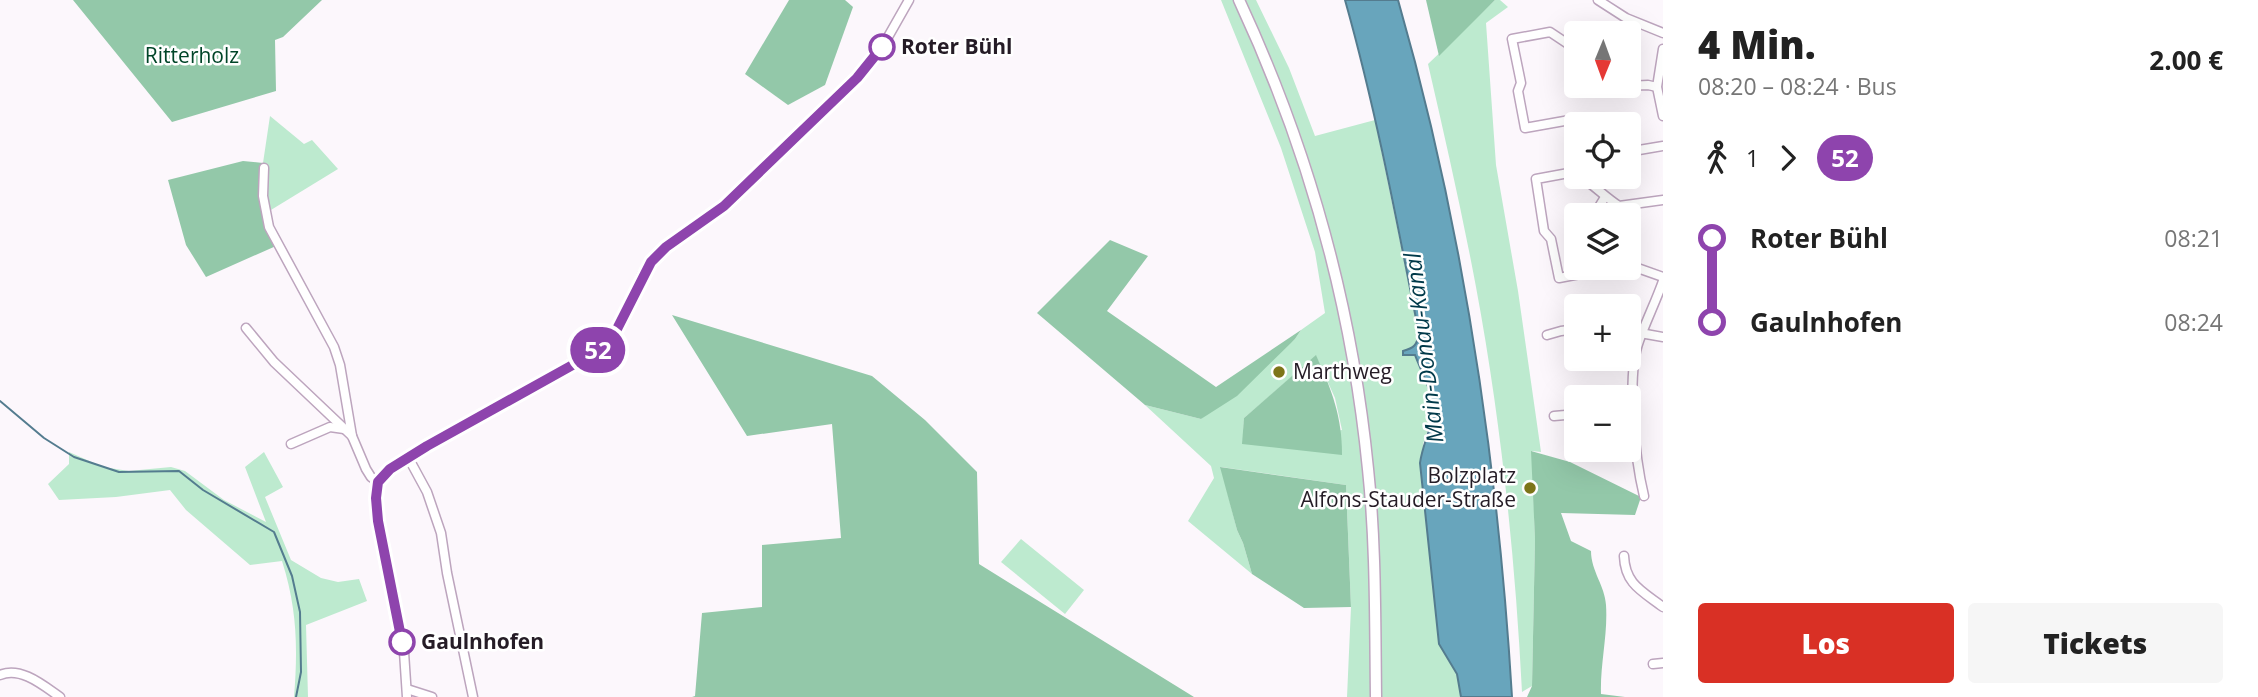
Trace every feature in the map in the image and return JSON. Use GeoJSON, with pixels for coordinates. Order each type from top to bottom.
{"type":"FeatureCollection","features":[{"type":"Feature","properties":{"kind":"main road"},"geometry":{"type":"LineString","coordinates":[[1239,0],[1273,78],[1300,152],[1333,264],[1348,332],[1362,413],[1372,513],[1376,697]]}},
{"type":"Feature","properties":{"kind":"street"},"geometry":{"type":"LineString","coordinates":[[432,697],[407,693],[404,652],[378,521],[378,482],[385,473],[408,457],[484,412],[587,357],[606,343],[622,322],[638,283],[651,262],[666,247],[724,206],[857,78],[884,44],[909,0]]}},
{"type":"Feature","properties":{"kind":"street"},"geometry":{"type":"LineString","coordinates":[[1598,0],[1626,18],[1663,33]]}},
{"type":"Feature","properties":{"kind":"street"},"geometry":{"type":"LineString","coordinates":[[1564,42],[1550,33],[1512,39],[1521,83],[1518,91],[1525,128],[1564,121]]}},
{"type":"Feature","properties":{"kind":"street"},"geometry":{"type":"LineString","coordinates":[[1663,49],[1657,88],[1663,116]]}},
{"type":"Feature","properties":{"kind":"street"},"geometry":{"type":"LineString","coordinates":[[1642,85],[1657,88]]}},
{"type":"Feature","properties":{"kind":"street"},"geometry":{"type":"LineString","coordinates":[[1641,150],[1663,146]]}},
{"type":"Feature","properties":{"kind":"street"},"geometry":{"type":"LineString","coordinates":[[264,168],[263,196],[270,227],[334,347],[340,365],[352,436],[366,469],[378,482]]}},
{"type":"Feature","properties":{"kind":"street"},"geometry":{"type":"LineString","coordinates":[[1564,174],[1536,180],[1544,231],[1551,239],[1559,278],[1564,277]]}},
{"type":"Feature","properties":{"kind":"street"},"geometry":{"type":"LineString","coordinates":[[1598,189],[1605,197],[1624,207],[1663,200]]}},
{"type":"Feature","properties":{"kind":"street"},"geometry":{"type":"LineString","coordinates":[[1601,203],[1605,197]]}},
{"type":"Feature","properties":{"kind":"street"},"geometry":{"type":"LineString","coordinates":[[1634,385],[1639,342],[1663,279],[1641,270]]}},
{"type":"Feature","properties":{"kind":"street"},"geometry":{"type":"LineString","coordinates":[[246,328],[274,362],[352,436]]}},
{"type":"Feature","properties":{"kind":"street"},"geometry":{"type":"LineString","coordinates":[[1547,335],[1564,331]]}},
{"type":"Feature","properties":{"kind":"street"},"geometry":{"type":"LineString","coordinates":[[1643,333],[1663,337]]}},
{"type":"Feature","properties":{"kind":"street"},"geometry":{"type":"LineString","coordinates":[[1554,416],[1564,415]]}},
{"type":"Feature","properties":{"kind":"street"},"geometry":{"type":"LineString","coordinates":[[291,444],[330,427],[344,429]]}},
{"type":"Feature","properties":{"kind":"street"},"geometry":{"type":"LineString","coordinates":[[408,457],[427,492],[441,534],[473,697]]}},
{"type":"Feature","properties":{"kind":"street"},"geometry":{"type":"LineString","coordinates":[[1637,462],[1644,496]]}},
{"type":"Feature","properties":{"kind":"street"},"geometry":{"type":"LineString","coordinates":[[1623,556],[1624,571],[1629,580],[1663,607]]}},
{"type":"Feature","properties":{"kind":"street"},"geometry":{"type":"LineString","coordinates":[[0,675],[18,673],[60,697]]}},
{"type":"Feature","properties":{"kind":"green space","name":"Ritterholz"},"geometry":{"type":"Polygon","coordinates":[[[73,0],[322,0],[283,37],[275,40],[276,91],[172,122],[73,0]]]}},
{"type":"Feature","properties":{"kind":"green space"},"geometry":{"type":"Polygon","coordinates":[[[789,0],[845,0],[853,7],[825,85],[788,105],[745,74],[789,0]]]}},
{"type":"Feature","properties":{"kind":"green space"},"geometry":{"type":"Polygon","coordinates":[[[1221,0],[1256,0],[1289,68],[1315,136],[1375,120],[1419,334],[1414,346],[1403,351],[1404,355],[1415,354],[1432,400],[1432,418],[1423,444],[1439,644],[1457,674],[1461,697],[1347,697],[1351,607],[1346,485],[1221,467],[1237,530],[1252,574],[1188,521],[1214,478],[1211,466],[1145,405],[1201,419],[1295,339],[1301,330],[1325,313],[1315,252],[1281,148],[1221,0]],[[1316,356],[1244,418],[1243,444],[1342,430],[1335,398],[1316,356]]]}},
{"type":"Feature","properties":{"kind":"green space"},"geometry":{"type":"Polygon","coordinates":[[[1426,0],[1495,0],[1439,56],[1426,0]]]}},
{"type":"Feature","properties":{"kind":"green space"},"geometry":{"type":"Polygon","coordinates":[[[1495,0],[1500,0],[1508,7],[1486,23],[1496,165],[1518,291],[1541,452],[1532,451],[1535,539],[1532,686],[1522,692],[1511,539],[1493,388],[1471,259],[1428,64],[1495,0]]]}},
{"type":"Feature","properties":{"kind":"green space"},"geometry":{"type":"Polygon","coordinates":[[[270,116],[304,144],[312,140],[338,169],[266,213],[263,163],[270,116]]]}},
{"type":"Feature","properties":{"kind":"green space"},"geometry":{"type":"Polygon","coordinates":[[[243,161],[263,163],[266,213],[276,246],[206,277],[186,245],[168,180],[243,161]]]}},
{"type":"Feature","properties":{"kind":"green space"},"geometry":{"type":"Polygon","coordinates":[[[1110,240],[1148,256],[1107,311],[1216,387],[1301,330],[1237,396],[1201,419],[1145,405],[1037,313],[1110,240]]]}},
{"type":"Feature","properties":{"kind":"green space"},"geometry":{"type":"Polygon","coordinates":[[[672,315],[872,376],[925,420],[977,472],[979,564],[1194,697],[692,697],[695,696],[702,613],[762,607],[762,545],[841,538],[832,424],[747,436],[672,315]]]}},
{"type":"Feature","properties":{"kind":"green space"},"geometry":{"type":"Polygon","coordinates":[[[1316,355],[1335,404],[1342,455],[1242,444],[1244,418],[1316,355]]]}},
{"type":"Feature","properties":{"kind":"green space"},"geometry":{"type":"Polygon","coordinates":[[[1531,451],[1570,462],[1641,497],[1635,515],[1561,513],[1571,541],[1591,551],[1605,598],[1606,627],[1601,694],[1625,697],[1527,697],[1532,686],[1535,539],[1531,451]]]}},
{"type":"Feature","properties":{"kind":"green space"},"geometry":{"type":"Polygon","coordinates":[[[69,452],[103,467],[129,471],[171,467],[185,471],[224,500],[266,522],[245,467],[264,452],[283,487],[265,497],[291,560],[321,578],[338,582],[359,579],[367,601],[306,625],[308,697],[294,697],[295,628],[291,595],[282,561],[250,565],[186,510],[170,490],[116,497],[59,500],[48,484],[69,464],[69,452]]]}},
{"type":"Feature","properties":{"kind":"green space"},"geometry":{"type":"Polygon","coordinates":[[[1220,467],[1346,485],[1351,607],[1304,608],[1252,574],[1220,467]]]}},
{"type":"Feature","properties":{"kind":"green space"},"geometry":{"type":"Polygon","coordinates":[[[1021,539],[1084,590],[1065,614],[1001,562],[1021,539]]]}},
{"type":"Feature","properties":{"kind":"water","name":"Main-Donau-Kanal"},"geometry":{"type":"Polygon","coordinates":[[[1345,0],[1398,0],[1421,85],[1459,258],[1487,433],[1506,609],[1512,697],[1461,697],[1457,674],[1439,644],[1420,463],[1432,419],[1432,403],[1415,355],[1403,355],[1403,351],[1416,343],[1419,334],[1376,124],[1345,0]]]}},
{"type":"Feature","properties":{"kind":"waterway"},"geometry":{"type":"LineString","coordinates":[[0,401],[44,438],[74,457],[119,472],[179,471],[203,490],[274,532],[292,576],[300,612],[301,672],[296,697]]}},
{"type":"Feature","properties":{"kind":"bus line","name":"52"},"geometry":{"type":"LineString","coordinates":[[402,642],[386,569],[376,505],[378,482],[385,473],[484,412],[587,357],[606,343],[622,322],[638,283],[651,262],[666,247],[724,206],[857,78],[882,47]]}},
{"type":"Feature","properties":{"kind":"place","name":"Roter Bühl"},"geometry":{"type":"Point","coordinates":[882,47]}},
{"type":"Feature","properties":{"kind":"place","name":"Marthweg"},"geometry":{"type":"Point","coordinates":[1279,372]}},
{"type":"Feature","properties":{"kind":"place","name":"Bolzplatz Alfons-Stauder-Straße"},"geometry":{"type":"Point","coordinates":[1530,488]}},
{"type":"Feature","properties":{"kind":"place","name":"Gaulnhofen"},"geometry":{"type":"Point","coordinates":[402,642]}}]}
